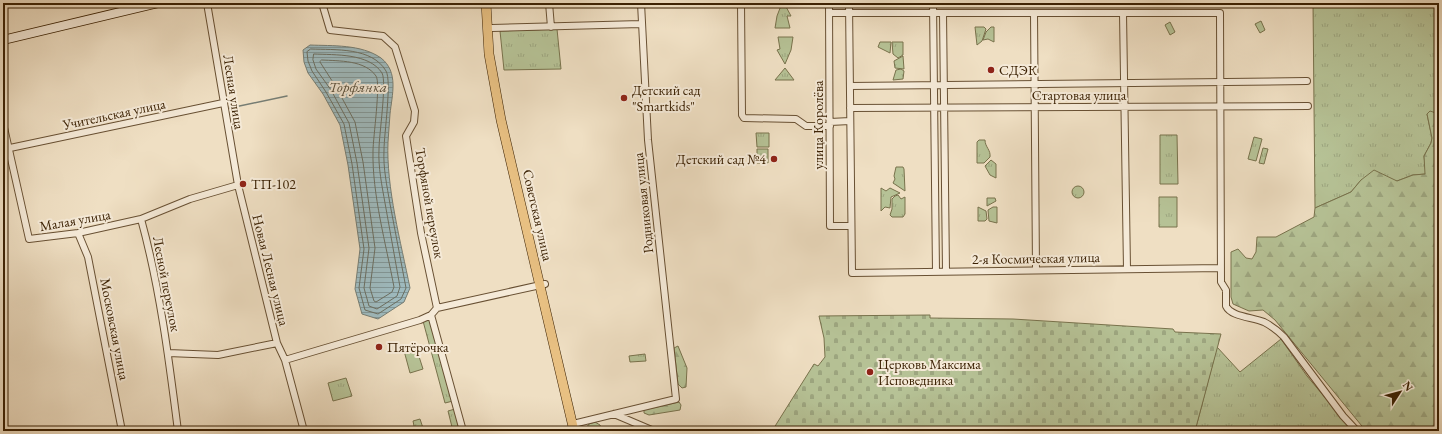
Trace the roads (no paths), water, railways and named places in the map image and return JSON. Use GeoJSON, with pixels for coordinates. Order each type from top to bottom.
{"type":"FeatureCollection","features":[{"type":"Feature","properties":{"kind":"main road"},"geometry":{"type":"LineString","coordinates":[[3,40],[158,3]]}},
{"type":"Feature","properties":{"kind":"main road","name":"Советская улица"},"geometry":{"type":"LineString","coordinates":[[486,3],[489,54],[494,84],[576,427]]}},
{"type":"Feature","properties":{"kind":"main road","name":"Советская улица"},"geometry":{"type":"LineString","coordinates":[[492,3],[492,28],[506,116],[542,284]]}},
{"type":"Feature","properties":{"kind":"street","name":"Лесная улица"},"geometry":{"type":"LineString","coordinates":[[207,3],[238,185]]}},
{"type":"Feature","properties":{"kind":"street","name":"Торфяной переулок"},"geometry":{"type":"LineString","coordinates":[[322,3],[330,30],[383,36],[395,47],[415,112],[414,122],[406,136],[421,233],[437,308]]}},
{"type":"Feature","properties":{"kind":"street"},"geometry":{"type":"LineString","coordinates":[[549,3],[551,27]]}},
{"type":"Feature","properties":{"kind":"street","name":"Родниковая улица"},"geometry":{"type":"LineString","coordinates":[[614,414],[676,399],[648,140],[641,3]]}},
{"type":"Feature","properties":{"kind":"street"},"geometry":{"type":"LineString","coordinates":[[741,3],[742,114],[747,120],[796,119],[806,126],[850,121]]}},
{"type":"Feature","properties":{"kind":"street","name":"улица Королёва"},"geometry":{"type":"LineString","coordinates":[[829,3],[830,226],[851,226]]}},
{"type":"Feature","properties":{"kind":"street"},"geometry":{"type":"LineString","coordinates":[[849,3],[851,226]]}},
{"type":"Feature","properties":{"kind":"street"},"geometry":{"type":"LineString","coordinates":[[933,3],[936,272]]}},
{"type":"Feature","properties":{"kind":"street"},"geometry":{"type":"LineString","coordinates":[[829,13],[1220,13],[1221,282],[1226,290],[1227,309],[1233,313],[1262,321],[1273,327],[1284,337],[1343,416],[1357,431]]}},
{"type":"Feature","properties":{"kind":"street"},"geometry":{"type":"LineString","coordinates":[[943,13],[946,272]]}},
{"type":"Feature","properties":{"kind":"street"},"geometry":{"type":"LineString","coordinates":[[1034,13],[1036,270]]}},
{"type":"Feature","properties":{"kind":"street"},"geometry":{"type":"LineString","coordinates":[[1123,13],[1127,269]]}},
{"type":"Feature","properties":{"kind":"street"},"geometry":{"type":"LineString","coordinates":[[492,28],[641,24]]}},
{"type":"Feature","properties":{"kind":"street","name":"Стартовая улица"},"geometry":{"type":"LineString","coordinates":[[850,86],[1307,81]]}},
{"type":"Feature","properties":{"kind":"street","name":"Учительская улица"},"geometry":{"type":"LineString","coordinates":[[10,148],[223,103]]}},
{"type":"Feature","properties":{"kind":"street","name":"Стартовая улица"},"geometry":{"type":"LineString","coordinates":[[850,108],[1308,106]]}},
{"type":"Feature","properties":{"kind":"street","name":"Малая улица"},"geometry":{"type":"LineString","coordinates":[[3,123],[10,148],[29,239],[78,233],[141,219],[190,199],[238,185]]}},
{"type":"Feature","properties":{"kind":"street","name":"Новая Лесная улица"},"geometry":{"type":"LineString","coordinates":[[238,185],[278,343],[285,360],[304,431]]}},
{"type":"Feature","properties":{"kind":"street","name":"Лесной переулок"},"geometry":{"type":"LineString","coordinates":[[141,219],[151,255],[168,353],[178,431]]}},
{"type":"Feature","properties":{"kind":"street","name":"2-я Космическая улица"},"geometry":{"type":"LineString","coordinates":[[851,226],[852,273],[1221,268]]}},
{"type":"Feature","properties":{"kind":"street","name":"Московская улица"},"geometry":{"type":"LineString","coordinates":[[78,233],[88,257],[122,431]]}},
{"type":"Feature","properties":{"kind":"street"},"geometry":{"type":"LineString","coordinates":[[285,360],[420,320],[431,315],[437,308],[542,284]]}},
{"type":"Feature","properties":{"kind":"street"},"geometry":{"type":"LineString","coordinates":[[431,315],[463,431]]}},
{"type":"Feature","properties":{"kind":"street"},"geometry":{"type":"LineString","coordinates":[[168,353],[218,355],[278,343]]}},
{"type":"Feature","properties":{"kind":"street"},"geometry":{"type":"LineString","coordinates":[[576,427],[614,414],[654,431]]}},
{"type":"Feature","properties":{"kind":"water","name":"Торфянка"},"geometry":{"type":"Polygon","coordinates":[[[310,45],[356,48],[373,53],[387,64],[392,77],[393,92],[388,142],[389,177],[410,288],[404,302],[378,319],[362,314],[355,289],[360,249],[348,165],[340,125],[323,94],[308,73],[304,62],[303,50],[310,45]]]}},
{"type":"Feature","properties":{"kind":"waterway"},"geometry":{"type":"LineString","coordinates":[[230,108],[287,96]]}},
{"type":"Feature","properties":{"kind":"railway"},"geometry":{"type":"LineString","coordinates":[[3,413],[7,431]]}},
{"type":"Feature","properties":{"kind":"place","name":"СДЭК"},"geometry":{"type":"Point","coordinates":[991,70]}},
{"type":"Feature","properties":{"kind":"place","name":"Детский сад \"Smartkids\""},"geometry":{"type":"Point","coordinates":[624,98]}},
{"type":"Feature","properties":{"kind":"place","name":"Детский сад №4"},"geometry":{"type":"Point","coordinates":[774,159]}},
{"type":"Feature","properties":{"kind":"place","name":"ТП-102"},"geometry":{"type":"Point","coordinates":[243,184]}},
{"type":"Feature","properties":{"kind":"place","name":"Пятёрочка"},"geometry":{"type":"Point","coordinates":[379,347]}},
{"type":"Feature","properties":{"kind":"place","name":"Церковь Максима Исповедника"},"geometry":{"type":"Point","coordinates":[870,372]}}]}
